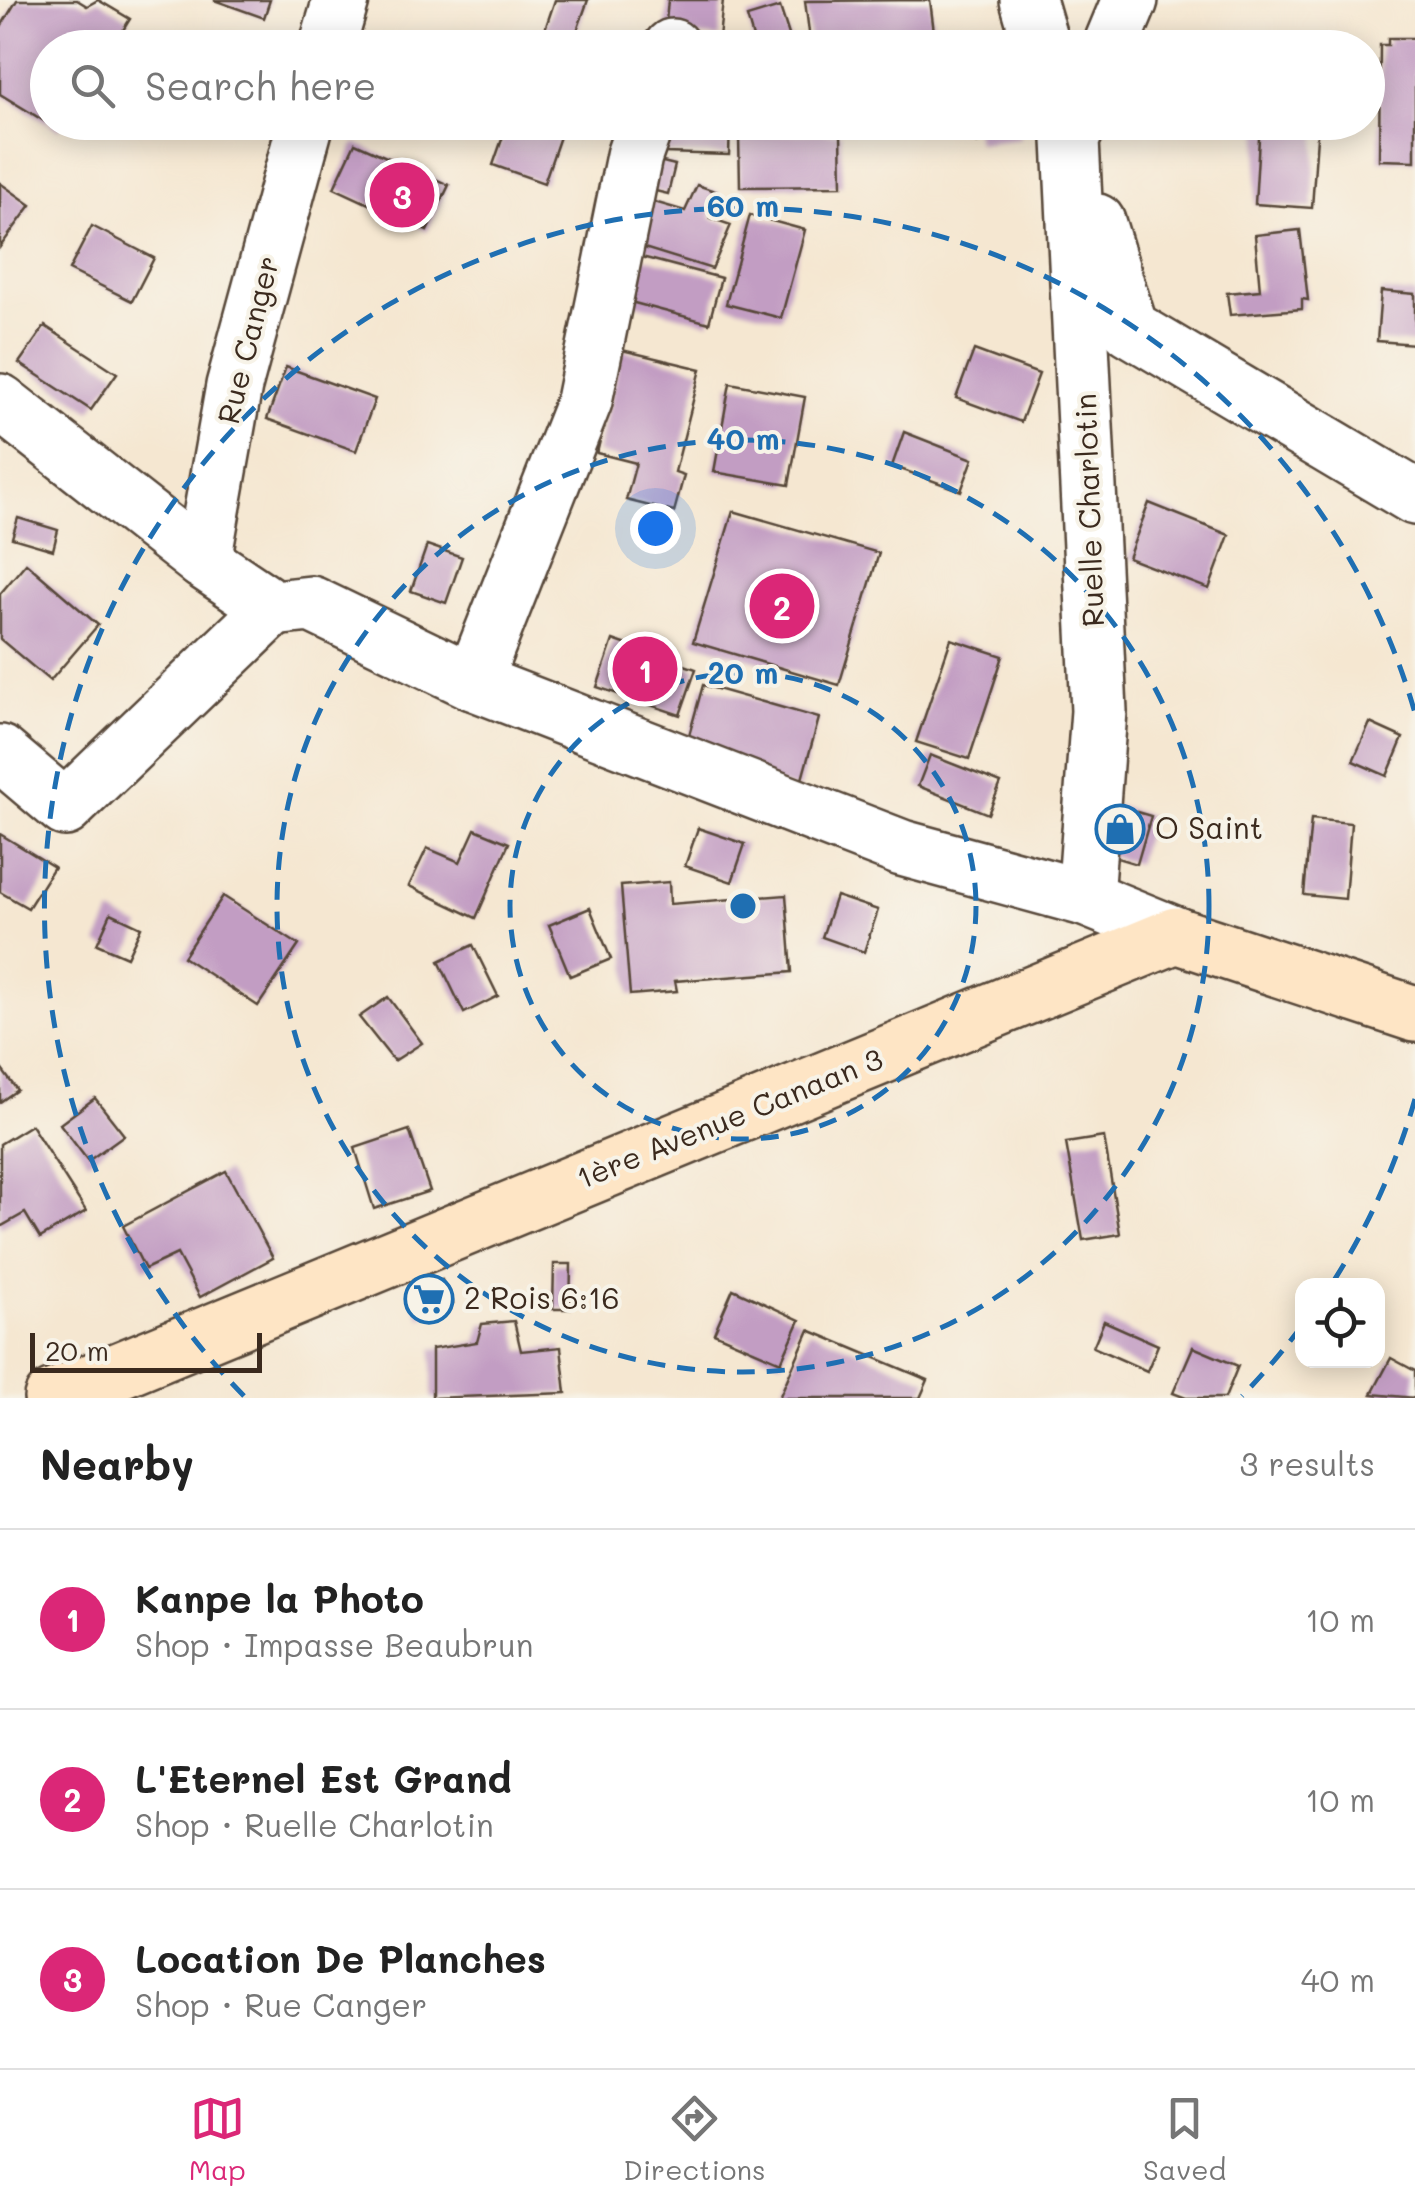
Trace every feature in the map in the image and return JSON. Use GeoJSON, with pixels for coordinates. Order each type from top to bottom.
{"type":"FeatureCollection","features":[{"type":"Feature","properties":{"kind":"main road"},"geometry":{"type":"LineString","coordinates":[[1176,935],[1415,1014]]}},
{"type":"Feature","properties":{"kind":"main road","name":"1ère Avenue Canaan 3"},"geometry":{"type":"LineString","coordinates":[[52,1398],[1176,935]]}},
{"type":"Feature","properties":{"kind":"street"},"geometry":{"type":"LineString","coordinates":[[332,30],[341,0]]}},
{"type":"Feature","properties":{"kind":"street"},"geometry":{"type":"LineString","coordinates":[[1028,0],[1037,30]]}},
{"type":"Feature","properties":{"kind":"street"},"geometry":{"type":"LineString","coordinates":[[1118,30],[1130,0]]}},
{"type":"Feature","properties":{"kind":"street","name":"Rue Canger"},"geometry":{"type":"LineString","coordinates":[[204,560],[234,386],[301,140]]}},
{"type":"Feature","properties":{"kind":"street"},"geometry":{"type":"LineString","coordinates":[[472,682],[584,401],[640,140]]}},
{"type":"Feature","properties":{"kind":"street","name":"Ruelle Charlotin"},"geometry":{"type":"LineString","coordinates":[[1073,140],[1099,710],[1085,898]]}},
{"type":"Feature","properties":{"kind":"street"},"geometry":{"type":"LineString","coordinates":[[1075,140],[1130,328],[1415,496]]}},
{"type":"Feature","properties":{"kind":"street"},"geometry":{"type":"LineString","coordinates":[[0,402],[204,560],[273,608]]}},
{"type":"Feature","properties":{"kind":"street"},"geometry":{"type":"LineString","coordinates":[[0,753],[65,808],[273,608],[311,604],[472,682],[902,848],[1085,898],[1176,935]]}},
{"type":"Feature","properties":{"kind":"building"},"geometry":{"type":"Polygon","coordinates":[[[17,0],[77,0],[87,6],[98,0],[130,19],[123,30],[30,30],[30,112],[0,94],[0,28],[17,0]]]}},
{"type":"Feature","properties":{"kind":"building"},"geometry":{"type":"Polygon","coordinates":[[[214,0],[270,0],[264,18],[214,0]]]}},
{"type":"Feature","properties":{"kind":"building"},"geometry":{"type":"Polygon","coordinates":[[[555,0],[588,0],[577,30],[545,30],[555,0]]]}},
{"type":"Feature","properties":{"kind":"building"},"geometry":{"type":"Polygon","coordinates":[[[668,0],[723,0],[720,30],[665,30],[668,0]]]}},
{"type":"Feature","properties":{"kind":"building"},"geometry":{"type":"Polygon","coordinates":[[[930,0],[934,30],[809,30],[805,1],[930,0]]]}},
{"type":"Feature","properties":{"kind":"building"},"geometry":{"type":"Polygon","coordinates":[[[780,7],[787,30],[751,30],[747,17],[780,7]]]}},
{"type":"Feature","properties":{"kind":"building"},"geometry":{"type":"Polygon","coordinates":[[[1388,38],[1415,38],[1415,161],[1379,160],[1379,140],[1385,140],[1388,38]]]}},
{"type":"Feature","properties":{"kind":"building"},"geometry":{"type":"Polygon","coordinates":[[[502,140],[559,140],[544,183],[493,165],[502,140]]]}},
{"type":"Feature","properties":{"kind":"building"},"geometry":{"type":"Polygon","coordinates":[[[665,140],[729,140],[729,155],[665,153],[665,140]]]}},
{"type":"Feature","properties":{"kind":"building"},"geometry":{"type":"Polygon","coordinates":[[[739,140],[841,140],[842,186],[740,187],[739,140]]]}},
{"type":"Feature","properties":{"kind":"building"},"geometry":{"type":"Polygon","coordinates":[[[1259,140],[1317,140],[1312,208],[1255,204],[1259,140]]]}},
{"type":"Feature","properties":{"kind":"building"},"geometry":{"type":"Polygon","coordinates":[[[355,143],[449,185],[427,231],[334,188],[355,143]]]}},
{"type":"Feature","properties":{"kind":"building"},"geometry":{"type":"Polygon","coordinates":[[[634,155],[675,165],[668,194],[626,184],[634,155]]]}},
{"type":"Feature","properties":{"kind":"building"},"geometry":{"type":"Polygon","coordinates":[[[0,183],[31,205],[0,247],[0,183]]]}},
{"type":"Feature","properties":{"kind":"building"},"geometry":{"type":"Polygon","coordinates":[[[697,185],[718,192],[710,218],[731,225],[712,269],[628,243],[644,199],[685,211],[697,185]]]}},
{"type":"Feature","properties":{"kind":"building"},"geometry":{"type":"Polygon","coordinates":[[[750,215],[805,230],[781,318],[726,304],[750,215]]]}},
{"type":"Feature","properties":{"kind":"building"},"geometry":{"type":"Polygon","coordinates":[[[92,226],[154,258],[132,301],[69,270],[92,226]]]}},
{"type":"Feature","properties":{"kind":"building"},"geometry":{"type":"Polygon","coordinates":[[[1300,230],[1308,300],[1302,299],[1302,309],[1230,315],[1227,293],[1260,290],[1255,235],[1300,230]]]}},
{"type":"Feature","properties":{"kind":"building"},"geometry":{"type":"Polygon","coordinates":[[[623,252],[721,278],[709,323],[612,297],[623,252]]]}},
{"type":"Feature","properties":{"kind":"building"},"geometry":{"type":"Polygon","coordinates":[[[1381,291],[1415,294],[1415,344],[1377,341],[1381,291]]]}},
{"type":"Feature","properties":{"kind":"building"},"geometry":{"type":"Polygon","coordinates":[[[45,326],[117,373],[91,410],[19,363],[45,326]]]}},
{"type":"Feature","properties":{"kind":"building"},"geometry":{"type":"Polygon","coordinates":[[[622,350],[701,369],[675,472],[684,475],[674,512],[626,500],[636,463],[597,453],[622,350]]]}},
{"type":"Feature","properties":{"kind":"building"},"geometry":{"type":"Polygon","coordinates":[[[974,350],[1039,374],[1021,422],[956,398],[974,350]]]}},
{"type":"Feature","properties":{"kind":"building"},"geometry":{"type":"Polygon","coordinates":[[[286,367],[375,399],[356,451],[267,419],[286,367]]]}},
{"type":"Feature","properties":{"kind":"building"},"geometry":{"type":"Polygon","coordinates":[[[730,383],[805,397],[789,485],[714,472],[730,383]]]}},
{"type":"Feature","properties":{"kind":"building"},"geometry":{"type":"Polygon","coordinates":[[[904,432],[973,459],[961,491],[892,466],[904,432]]]}},
{"type":"Feature","properties":{"kind":"building"},"geometry":{"type":"Polygon","coordinates":[[[1149,503],[1229,535],[1209,589],[1128,558],[1149,503]]]}},
{"type":"Feature","properties":{"kind":"building"},"geometry":{"type":"Polygon","coordinates":[[[733,511],[879,553],[839,685],[693,642],[733,511]]]}},
{"type":"Feature","properties":{"kind":"building"},"geometry":{"type":"Polygon","coordinates":[[[18,518],[58,530],[53,550],[12,538],[18,518]]]}},
{"type":"Feature","properties":{"kind":"building"},"geometry":{"type":"Polygon","coordinates":[[[427,545],[462,557],[446,603],[411,591],[427,545]]]}},
{"type":"Feature","properties":{"kind":"building"},"geometry":{"type":"Polygon","coordinates":[[[26,563],[98,625],[50,681],[0,639],[0,594],[26,563]]]}},
{"type":"Feature","properties":{"kind":"building"},"geometry":{"type":"Polygon","coordinates":[[[951,639],[1003,656],[969,759],[916,742],[951,639]]]}},
{"type":"Feature","properties":{"kind":"building"},"geometry":{"type":"Polygon","coordinates":[[[613,640],[696,669],[680,715],[597,687],[613,640]]]}},
{"type":"Feature","properties":{"kind":"building"},"geometry":{"type":"Polygon","coordinates":[[[703,685],[819,718],[799,790],[683,757],[703,685]]]}},
{"type":"Feature","properties":{"kind":"building"},"geometry":{"type":"Polygon","coordinates":[[[1370,723],[1403,738],[1387,776],[1353,761],[1370,723]]]}},
{"type":"Feature","properties":{"kind":"building"},"geometry":{"type":"Polygon","coordinates":[[[930,755],[1001,783],[988,814],[918,786],[930,755]]]}},
{"type":"Feature","properties":{"kind":"building"},"geometry":{"type":"Polygon","coordinates":[[[1107,803],[1151,816],[1137,864],[1093,851],[1107,803]]]}},
{"type":"Feature","properties":{"kind":"building"},"geometry":{"type":"Polygon","coordinates":[[[1311,819],[1351,823],[1345,899],[1304,895],[1311,819]]]}},
{"type":"Feature","properties":{"kind":"building"},"geometry":{"type":"Polygon","coordinates":[[[698,828],[745,844],[732,882],[685,866],[698,828]]]}},
{"type":"Feature","properties":{"kind":"building"},"geometry":{"type":"Polygon","coordinates":[[[475,829],[509,843],[476,918],[409,886],[427,848],[460,862],[475,829]]]}},
{"type":"Feature","properties":{"kind":"building"},"geometry":{"type":"Polygon","coordinates":[[[0,834],[54,867],[28,908],[0,892],[0,834]]]}},
{"type":"Feature","properties":{"kind":"building"},"geometry":{"type":"Polygon","coordinates":[[[669,882],[670,904],[786,895],[792,972],[675,981],[677,991],[630,995],[621,886],[669,882]]]}},
{"type":"Feature","properties":{"kind":"building"},"geometry":{"type":"Polygon","coordinates":[[[223,896],[299,945],[258,1006],[183,957],[223,896]]]}},
{"type":"Feature","properties":{"kind":"building"},"geometry":{"type":"Polygon","coordinates":[[[836,896],[878,910],[864,952],[822,937],[836,896]]]}},
{"type":"Feature","properties":{"kind":"building"},"geometry":{"type":"Polygon","coordinates":[[[590,908],[611,959],[570,976],[549,925],[590,908]]]}},
{"type":"Feature","properties":{"kind":"building"},"geometry":{"type":"Polygon","coordinates":[[[111,913],[141,927],[127,957],[97,944],[111,913]]]}},
{"type":"Feature","properties":{"kind":"building"},"geometry":{"type":"Polygon","coordinates":[[[473,945],[498,996],[464,1013],[439,961],[473,945]]]}},
{"type":"Feature","properties":{"kind":"building"},"geometry":{"type":"Polygon","coordinates":[[[388,997],[422,1043],[394,1061],[359,1017],[388,997]]]}},
{"type":"Feature","properties":{"kind":"building"},"geometry":{"type":"Polygon","coordinates":[[[0,1067],[17,1090],[0,1102],[0,1067]]]}},
{"type":"Feature","properties":{"kind":"building"},"geometry":{"type":"Polygon","coordinates":[[[95,1098],[124,1135],[88,1161],[60,1124],[95,1098]]]}},
{"type":"Feature","properties":{"kind":"building"},"geometry":{"type":"Polygon","coordinates":[[[31,1125],[86,1211],[40,1238],[25,1213],[0,1227],[0,1144],[31,1125]]]}},
{"type":"Feature","properties":{"kind":"building"},"geometry":{"type":"Polygon","coordinates":[[[409,1130],[430,1191],[374,1209],[355,1148],[409,1130]]]}},
{"type":"Feature","properties":{"kind":"building"},"geometry":{"type":"Polygon","coordinates":[[[1104,1137],[1120,1234],[1083,1240],[1066,1143],[1104,1137]]]}},
{"type":"Feature","properties":{"kind":"building"},"geometry":{"type":"Polygon","coordinates":[[[226,1171],[273,1258],[200,1297],[177,1254],[145,1269],[123,1226],[226,1171]]]}},
{"type":"Feature","properties":{"kind":"building"},"geometry":{"type":"Polygon","coordinates":[[[554,1264],[571,1264],[570,1309],[553,1309],[554,1264]]]}},
{"type":"Feature","properties":{"kind":"building"},"geometry":{"type":"Polygon","coordinates":[[[442,1280],[453,1303],[421,1318],[410,1294],[442,1280]]]}},
{"type":"Feature","properties":{"kind":"building"},"geometry":{"type":"Polygon","coordinates":[[[733,1289],[800,1320],[781,1362],[714,1333],[733,1289]]]}},
{"type":"Feature","properties":{"kind":"building"},"geometry":{"type":"Polygon","coordinates":[[[514,1321],[521,1351],[561,1347],[566,1393],[432,1398],[432,1349],[477,1342],[482,1324],[514,1321]]]}},
{"type":"Feature","properties":{"kind":"building"},"geometry":{"type":"Polygon","coordinates":[[[1104,1321],[1158,1345],[1147,1371],[1093,1347],[1104,1321]]]}},
{"type":"Feature","properties":{"kind":"building"},"geometry":{"type":"Polygon","coordinates":[[[809,1330],[928,1380],[920,1398],[779,1398],[809,1330]]]}},
{"type":"Feature","properties":{"kind":"building"},"geometry":{"type":"Polygon","coordinates":[[[1193,1347],[1238,1366],[1225,1398],[1186,1398],[1173,1393],[1193,1347]]]}},
{"type":"Feature","properties":{"kind":"building"},"geometry":{"type":"Polygon","coordinates":[[[1391,1358],[1415,1371],[1415,1398],[1372,1394],[1391,1358]]]}},
{"type":"Feature","properties":{"kind":"place","name":"Location De Planches"},"geometry":{"type":"Point","coordinates":[402,195]}},
{"type":"Feature","properties":{"kind":"place","name":"L'Eternel Est Grand"},"geometry":{"type":"Point","coordinates":[782,606]}},
{"type":"Feature","properties":{"kind":"place","name":"Kanpe la Photo"},"geometry":{"type":"Point","coordinates":[645,669]}},
{"type":"Feature","properties":{"kind":"place","name":"O Saint"},"geometry":{"type":"Point","coordinates":[1120,829]}},
{"type":"Feature","properties":{"kind":"place","name":"2 Rois 6:16"},"geometry":{"type":"Point","coordinates":[429,1299]}}]}
